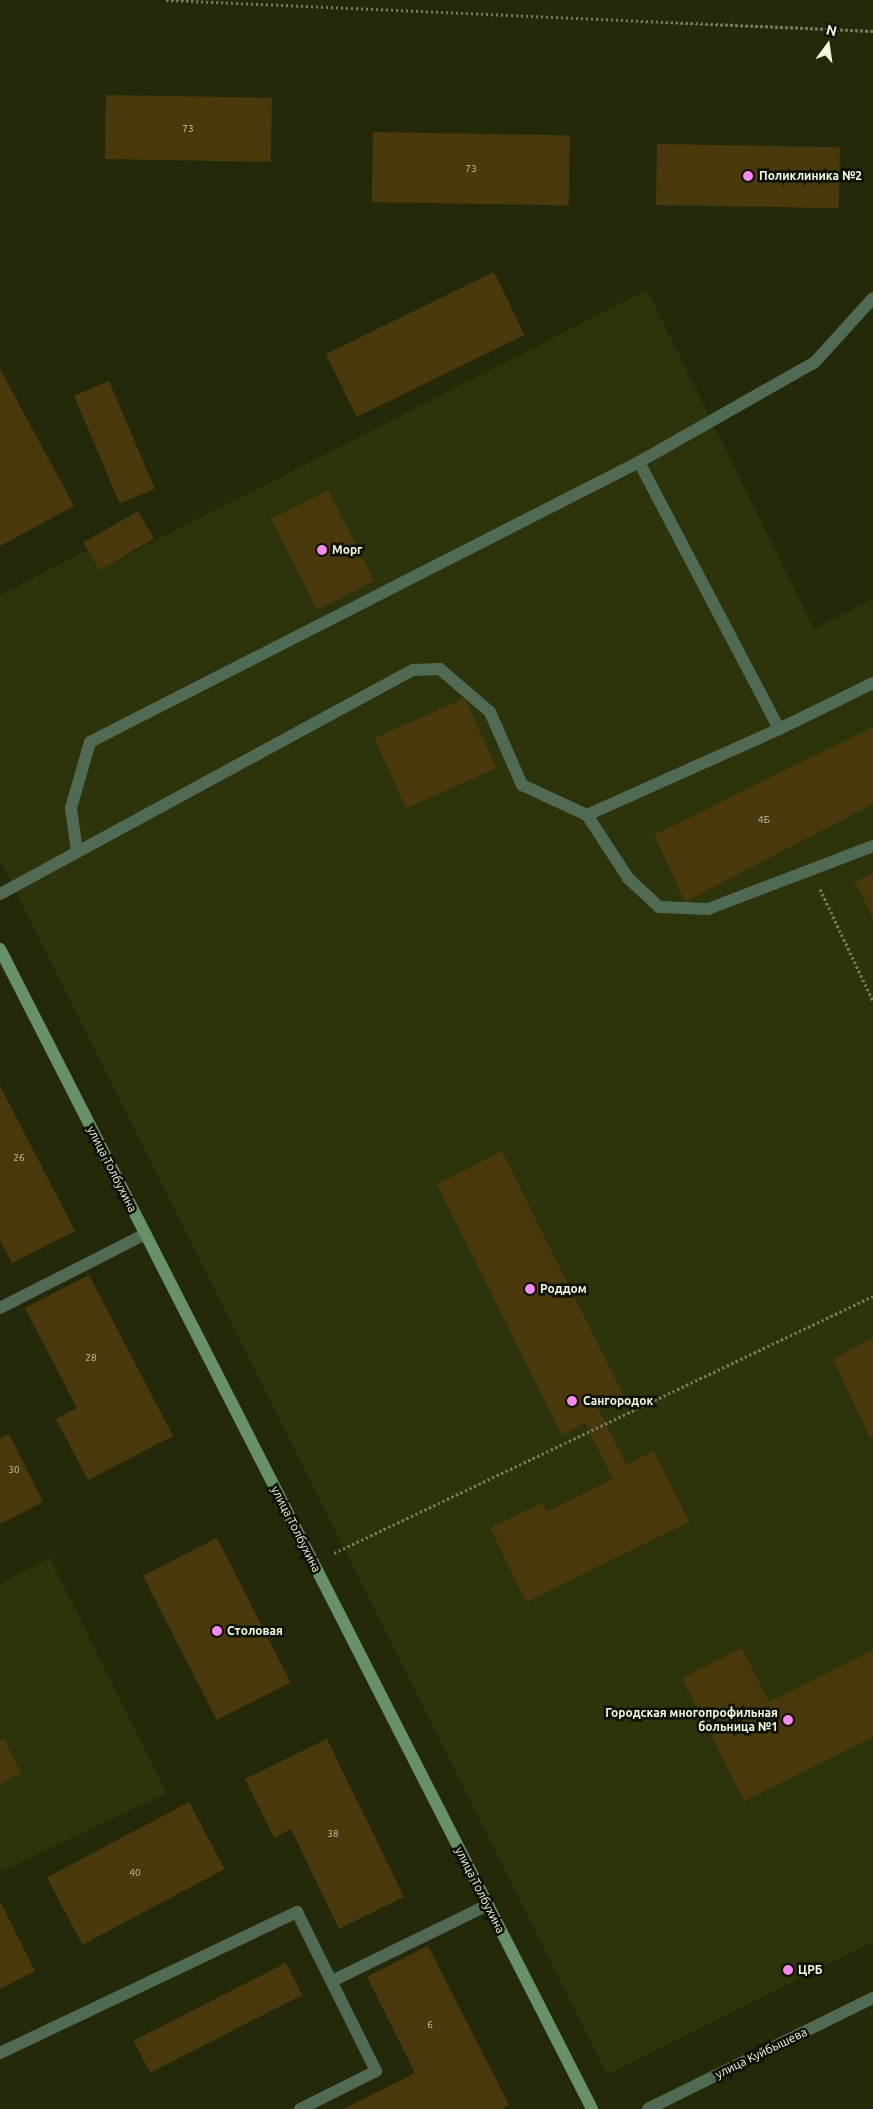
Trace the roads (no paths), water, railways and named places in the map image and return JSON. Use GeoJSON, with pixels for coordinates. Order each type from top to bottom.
{"type":"FeatureCollection","features":[{"type":"Feature","properties":{"kind":"street"},"geometry":{"type":"LineString","coordinates":[[76,852],[71,808],[90,742],[639,462],[815,362],[873,298]]}},
{"type":"Feature","properties":{"kind":"street"},"geometry":{"type":"LineString","coordinates":[[639,462],[779,730]]}},
{"type":"Feature","properties":{"kind":"street"},"geometry":{"type":"LineString","coordinates":[[0,894],[414,670],[440,669],[490,712],[522,785],[587,815],[628,878],[659,907],[708,909],[873,846]]}},
{"type":"Feature","properties":{"kind":"street"},"geometry":{"type":"LineString","coordinates":[[587,815],[779,730],[873,683]]}},
{"type":"Feature","properties":{"kind":"street","name":"улица Толбухина"},"geometry":{"type":"LineString","coordinates":[[0,949],[592,2109]]}},
{"type":"Feature","properties":{"kind":"street"},"geometry":{"type":"LineString","coordinates":[[0,1308],[145,1234]]}},
{"type":"Feature","properties":{"kind":"street"},"geometry":{"type":"LineString","coordinates":[[332,1981],[488,1905]]}},
{"type":"Feature","properties":{"kind":"street"},"geometry":{"type":"LineString","coordinates":[[0,2053],[298,1912],[376,2071],[300,2109]]}},
{"type":"Feature","properties":{"kind":"street","name":"улица Куйбышева"},"geometry":{"type":"LineString","coordinates":[[648,2109],[873,1998]]}},
{"type":"Feature","properties":{"kind":"place","name":"Поликлиника №2"},"geometry":{"type":"Point","coordinates":[748,176]}},
{"type":"Feature","properties":{"kind":"place","name":"Морг"},"geometry":{"type":"Point","coordinates":[322,550]}},
{"type":"Feature","properties":{"kind":"place","name":"Роддом"},"geometry":{"type":"Point","coordinates":[530,1289]}},
{"type":"Feature","properties":{"kind":"place","name":"Сангородок"},"geometry":{"type":"Point","coordinates":[572,1401]}},
{"type":"Feature","properties":{"kind":"place","name":"Столовая"},"geometry":{"type":"Point","coordinates":[217,1631]}},
{"type":"Feature","properties":{"kind":"place","name":"Городская многопрофильная больница №1"},"geometry":{"type":"Point","coordinates":[788,1720]}},
{"type":"Feature","properties":{"kind":"place","name":"ЦРБ"},"geometry":{"type":"Point","coordinates":[788,1970]}}]}
